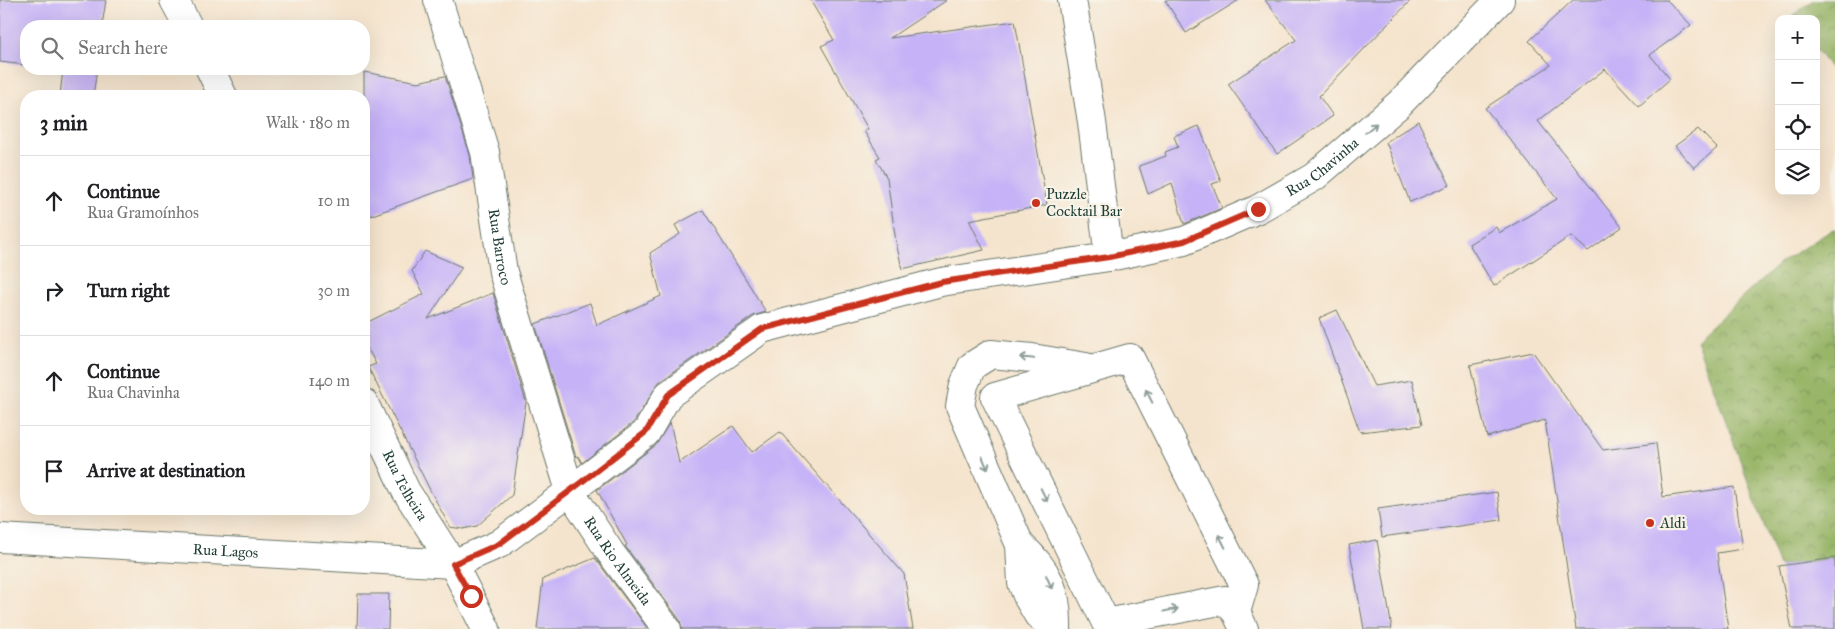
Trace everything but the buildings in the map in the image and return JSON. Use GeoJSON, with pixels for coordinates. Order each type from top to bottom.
{"type":"FeatureCollection","features":[{"type":"Feature","properties":{"kind":"street"},"geometry":{"type":"LineString","coordinates":[[174,0],[185,20]]}},
{"type":"Feature","properties":{"kind":"street","name":"Rua Barroco"},"geometry":{"type":"LineString","coordinates":[[438,0],[485,152],[503,272],[570,491]]}},
{"type":"Feature","properties":{"kind":"street"},"geometry":{"type":"LineString","coordinates":[[1072,0],[1092,122],[1109,257]]}},
{"type":"Feature","properties":{"kind":"street","name":"Rua Chavinha"},"geometry":{"type":"LineString","coordinates":[[453,564],[499,544],[570,491],[646,432],[668,395],[762,329],[942,282],[1109,257],[1184,241],[1258,209],[1314,176],[1398,105],[1500,0]]}},
{"type":"Feature","properties":{"kind":"street"},"geometry":{"type":"LineString","coordinates":[[213,75],[220,90]]}},
{"type":"Feature","properties":{"kind":"street"},"geometry":{"type":"LineString","coordinates":[[1055,629],[1038,615],[1028,598],[1022,583],[1020,545],[960,406],[964,385],[972,366],[990,354],[1032,358],[1092,368]]}},
{"type":"Feature","properties":{"kind":"street"},"geometry":{"type":"LineString","coordinates":[[1130,358],[1244,585],[1240,620],[1225,600],[1106,623],[996,397],[1130,358]]}},
{"type":"Feature","properties":{"kind":"street","name":"Rua Telheira"},"geometry":{"type":"LineString","coordinates":[[370,416],[406,491],[453,564],[486,629]]}},
{"type":"Feature","properties":{"kind":"street","name":"Rua Rio Almeida"},"geometry":{"type":"LineString","coordinates":[[570,491],[610,552],[667,629]]}},
{"type":"Feature","properties":{"kind":"street","name":"Rua Lagos"},"geometry":{"type":"LineString","coordinates":[[0,538],[453,564]]}},
{"type":"Feature","properties":{"kind":"green space"},"geometry":{"type":"Polygon","coordinates":[[[1814,0],[1835,0],[1835,74],[1820,54],[1820,15],[1793,15],[1814,0]]]}},
{"type":"Feature","properties":{"kind":"green space"},"geometry":{"type":"Polygon","coordinates":[[[1835,228],[1835,558],[1779,566],[1696,340],[1780,263],[1835,228]]]}},
{"type":"Feature","properties":{"kind":"place","name":"Puzzle Cocktail Bar"},"geometry":{"type":"Point","coordinates":[1036,203]}},
{"type":"Feature","properties":{"kind":"place","name":"Aldi"},"geometry":{"type":"Point","coordinates":[1650,523]}},
{"type":"Feature","properties":{"kind":"route"},"geometry":{"type":"LineString","coordinates":[[471,596],[453,564],[499,544],[570,491],[646,432],[668,395],[762,329],[942,282],[1109,257],[1184,241],[1258,209]]}}]}
